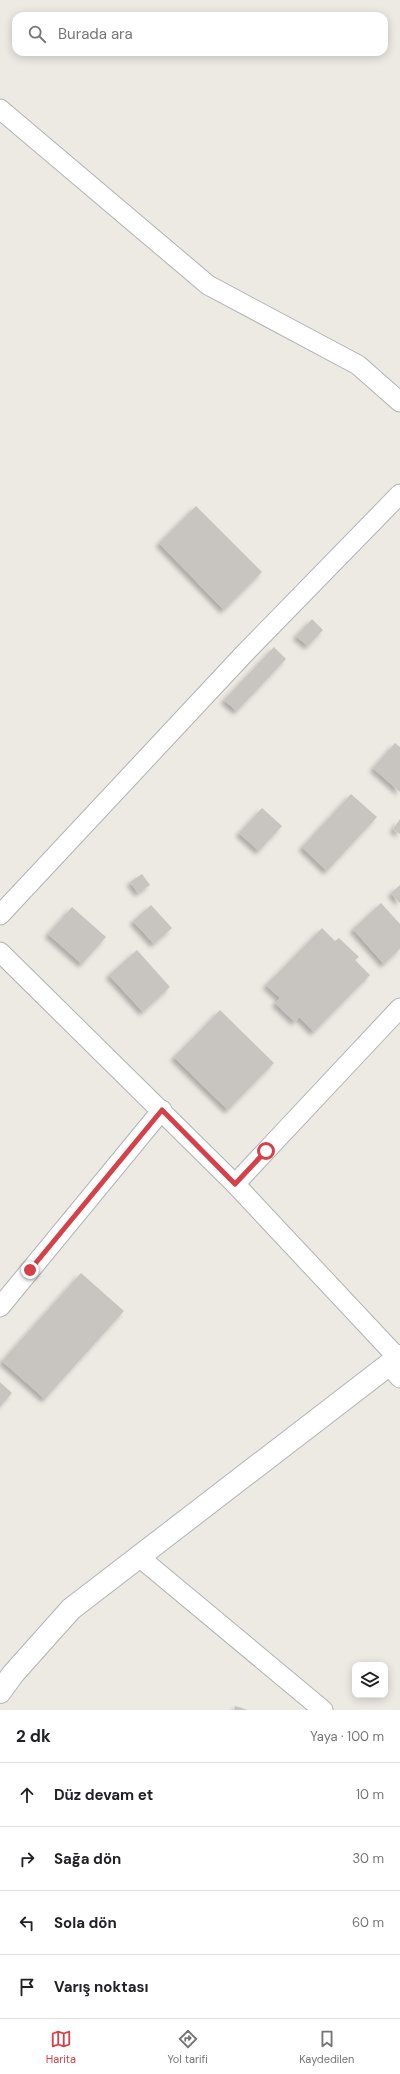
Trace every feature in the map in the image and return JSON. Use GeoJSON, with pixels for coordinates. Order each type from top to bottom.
{"type":"FeatureCollection","features":[{"type":"Feature","properties":{"kind":"street"},"geometry":{"type":"LineString","coordinates":[[0,109],[208,285],[358,365],[400,402]]}},
{"type":"Feature","properties":{"kind":"street"},"geometry":{"type":"LineString","coordinates":[[0,915],[243,655],[400,494]]}},
{"type":"Feature","properties":{"kind":"street"},"geometry":{"type":"LineString","coordinates":[[0,952],[162,1110],[235,1184],[397,1364],[138,1556],[71,1609],[13,1674],[0,1692]]}},
{"type":"Feature","properties":{"kind":"street"},"geometry":{"type":"LineString","coordinates":[[235,1184],[400,1008]]}},
{"type":"Feature","properties":{"kind":"street"},"geometry":{"type":"LineString","coordinates":[[0,1307],[162,1110]]}},
{"type":"Feature","properties":{"kind":"street"},"geometry":{"type":"LineString","coordinates":[[138,1556],[323,1710]]}},
{"type":"Feature","properties":{"kind":"building"},"geometry":{"type":"Polygon","coordinates":[[[196,506],[262,572],[224,610],[159,543],[196,506]]]}},
{"type":"Feature","properties":{"kind":"building"},"geometry":{"type":"Polygon","coordinates":[[[312,619],[323,630],[308,646],[296,636],[312,619]]]}},
{"type":"Feature","properties":{"kind":"building"},"geometry":{"type":"Polygon","coordinates":[[[274,647],[286,659],[237,711],[224,700],[274,647]]]}},
{"type":"Feature","properties":{"kind":"building"},"geometry":{"type":"Polygon","coordinates":[[[395,743],[400,747],[400,792],[373,768],[395,743]]]}},
{"type":"Feature","properties":{"kind":"building"},"geometry":{"type":"Polygon","coordinates":[[[351,794],[377,817],[327,871],[302,847],[351,794]]]}},
{"type":"Feature","properties":{"kind":"building"},"geometry":{"type":"Polygon","coordinates":[[[262,808],[282,826],[259,851],[239,833],[262,808]]]}},
{"type":"Feature","properties":{"kind":"building"},"geometry":{"type":"Polygon","coordinates":[[[400,819],[400,834],[393,829],[400,819]]]}},
{"type":"Feature","properties":{"kind":"building"},"geometry":{"type":"Polygon","coordinates":[[[142,874],[150,885],[138,893],[130,882],[142,874]]]}},
{"type":"Feature","properties":{"kind":"building"},"geometry":{"type":"Polygon","coordinates":[[[400,885],[400,903],[391,893],[400,885]]]}},
{"type":"Feature","properties":{"kind":"building"},"geometry":{"type":"Polygon","coordinates":[[[381,903],[400,924],[400,949],[384,964],[353,929],[381,903]]]}},
{"type":"Feature","properties":{"kind":"building"},"geometry":{"type":"Polygon","coordinates":[[[151,905],[172,928],[154,944],[133,921],[151,905]]]}},
{"type":"Feature","properties":{"kind":"building"},"geometry":{"type":"Polygon","coordinates":[[[72,907],[106,937],[82,964],[48,934],[72,907]]]}},
{"type":"Feature","properties":{"kind":"building"},"geometry":{"type":"Polygon","coordinates":[[[322,928],[335,941],[339,938],[359,957],[355,960],[370,975],[314,1032],[299,1017],[295,1022],[275,1003],[280,998],[266,985],[322,928]]]}},
{"type":"Feature","properties":{"kind":"building"},"geometry":{"type":"Polygon","coordinates":[[[137,950],[170,987],[143,1012],[109,975],[137,950]]]}},
{"type":"Feature","properties":{"kind":"building"},"geometry":{"type":"Polygon","coordinates":[[[220,1010],[274,1063],[228,1110],[174,1057],[220,1010]]]}},
{"type":"Feature","properties":{"kind":"building"},"geometry":{"type":"Polygon","coordinates":[[[81,1273],[124,1311],[45,1399],[2,1361],[81,1273]]]}},
{"type":"Feature","properties":{"kind":"building"},"geometry":{"type":"Polygon","coordinates":[[[0,1382],[12,1393],[0,1407],[0,1382]]]}},
{"type":"Feature","properties":{"kind":"building"},"geometry":{"type":"Polygon","coordinates":[[[235,1706],[248,1710],[234,1710],[235,1706]]]}},
{"type":"Feature","properties":{"kind":"route"},"geometry":{"type":"LineString","coordinates":[[30,1270],[162,1110],[235,1184],[266,1151]]}}]}
